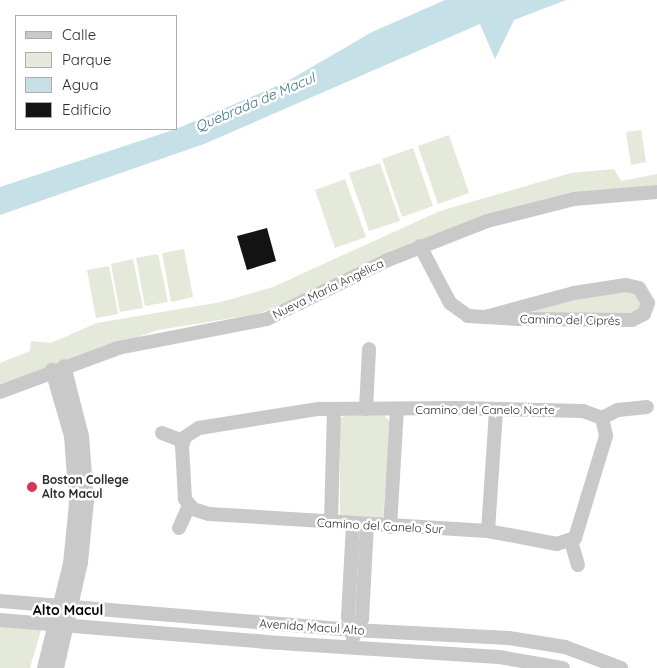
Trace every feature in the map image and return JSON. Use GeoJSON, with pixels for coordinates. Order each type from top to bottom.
{"type":"FeatureCollection","features":[{"type":"Feature","properties":{"kind":"street","name":"Nueva María Angélica"},"geometry":{"type":"LineString","coordinates":[[0,392],[58,368],[152,339],[267,319],[420,246],[487,221],[548,205],[597,196],[657,192]]}},
{"type":"Feature","properties":{"kind":"street","name":"Camino del Ciprés"},"geometry":{"type":"LineString","coordinates":[[420,246],[452,306],[463,314],[485,317],[632,320],[644,314],[648,303],[643,290],[626,285],[574,293],[485,317]]}},
{"type":"Feature","properties":{"kind":"street"},"geometry":{"type":"LineString","coordinates":[[366,409],[369,349]]}},
{"type":"Feature","properties":{"kind":"street"},"geometry":{"type":"LineString","coordinates":[[57,668],[72,549],[75,475],[71,436],[58,368]]}},
{"type":"Feature","properties":{"kind":"street"},"geometry":{"type":"LineString","coordinates":[[578,566],[571,541],[579,529],[606,436],[602,418],[618,410],[647,407]]}},
{"type":"Feature","properties":{"kind":"street"},"geometry":{"type":"LineString","coordinates":[[331,523],[334,409]]}},
{"type":"Feature","properties":{"kind":"street","name":"Camino del Canelo Norte"},"geometry":{"type":"LineString","coordinates":[[183,441],[199,428],[334,409],[584,411],[602,418]]}},
{"type":"Feature","properties":{"kind":"street"},"geometry":{"type":"LineString","coordinates":[[488,531],[496,409]]}},
{"type":"Feature","properties":{"kind":"street"},"geometry":{"type":"LineString","coordinates":[[390,527],[397,410]]}},
{"type":"Feature","properties":{"kind":"street"},"geometry":{"type":"LineString","coordinates":[[162,433],[183,441],[184,494],[189,506],[179,528]]}},
{"type":"Feature","properties":{"kind":"street","name":"Camino del Canelo Sur"},"geometry":{"type":"LineString","coordinates":[[189,506],[209,514],[390,527],[488,531],[556,544],[571,541]]}},
{"type":"Feature","properties":{"kind":"street"},"geometry":{"type":"LineString","coordinates":[[352,648],[353,630],[362,618],[360,525]]}},
{"type":"Feature","properties":{"kind":"street","name":"Avenida Macul Alto"},"geometry":{"type":"LineString","coordinates":[[0,602],[353,630],[523,640],[565,647],[621,668]]}},
{"type":"Feature","properties":{"kind":"street","name":"Avenida Macul Alto"},"geometry":{"type":"LineString","coordinates":[[0,620],[352,648],[500,656],[563,668]]}},
{"type":"Feature","properties":{"kind":"street"},"geometry":{"type":"LineString","coordinates":[[44,668],[62,625]]}},
{"type":"Feature","properties":{"kind":"green space"},"geometry":{"type":"Polygon","coordinates":[[[641,130],[646,162],[631,165],[626,132],[641,130]]]}},
{"type":"Feature","properties":{"kind":"green space"},"geometry":{"type":"Polygon","coordinates":[[[449,135],[469,193],[438,204],[418,146],[449,135]]]}},
{"type":"Feature","properties":{"kind":"green space"},"geometry":{"type":"Polygon","coordinates":[[[413,148],[433,206],[402,217],[382,159],[413,148]]]}},
{"type":"Feature","properties":{"kind":"green space"},"geometry":{"type":"Polygon","coordinates":[[[380,163],[400,221],[369,231],[349,173],[380,163]]]}},
{"type":"Feature","properties":{"kind":"green space"},"geometry":{"type":"Polygon","coordinates":[[[614,169],[621,181],[657,174],[657,187],[589,191],[527,204],[258,314],[158,330],[0,386],[0,363],[30,351],[31,341],[51,343],[97,323],[221,302],[273,287],[440,211],[571,173],[614,169]]]}},
{"type":"Feature","properties":{"kind":"green space"},"geometry":{"type":"Polygon","coordinates":[[[345,179],[366,237],[335,248],[315,190],[345,179]]]}},
{"type":"Feature","properties":{"kind":"green space"},"geometry":{"type":"Polygon","coordinates":[[[184,249],[193,297],[171,302],[162,253],[184,249]]]}},
{"type":"Feature","properties":{"kind":"green space"},"geometry":{"type":"Polygon","coordinates":[[[158,254],[168,302],[145,306],[136,258],[158,254]]]}},
{"type":"Feature","properties":{"kind":"green space"},"geometry":{"type":"Polygon","coordinates":[[[133,259],[143,308],[120,312],[111,264],[133,259]]]}},
{"type":"Feature","properties":{"kind":"green space"},"geometry":{"type":"Polygon","coordinates":[[[109,266],[118,314],[96,318],[87,270],[109,266]]]}},
{"type":"Feature","properties":{"kind":"green space"},"geometry":{"type":"Polygon","coordinates":[[[632,291],[643,299],[637,314],[533,314],[534,309],[566,300],[632,291]]]}},
{"type":"Feature","properties":{"kind":"green space"},"geometry":{"type":"Polygon","coordinates":[[[384,415],[390,422],[383,519],[340,518],[340,419],[344,416],[384,415]]]}},
{"type":"Feature","properties":{"kind":"green space"},"geometry":{"type":"Polygon","coordinates":[[[0,624],[42,627],[30,668],[0,668],[0,624]]]}},
{"type":"Feature","properties":{"kind":"water","name":"Quebrada de Macul"},"geometry":{"type":"Polygon","coordinates":[[[445,0],[566,0],[514,20],[495,59],[480,24],[204,144],[0,215],[0,187],[173,130],[178,130],[178,128],[286,82],[372,32],[445,0]]]}},
{"type":"Feature","properties":{"kind":"building"},"geometry":{"type":"Polygon","coordinates":[[[267,228],[276,261],[247,270],[237,236],[267,228]]]}},
{"type":"Feature","properties":{"kind":"place","name":"Boston College Alto Macul"},"geometry":{"type":"Point","coordinates":[32,487]}},
{"type":"Feature","properties":{"kind":"district","name":"Alto Macul"},"geometry":{"type":"Point","coordinates":[68,610]}}]}
